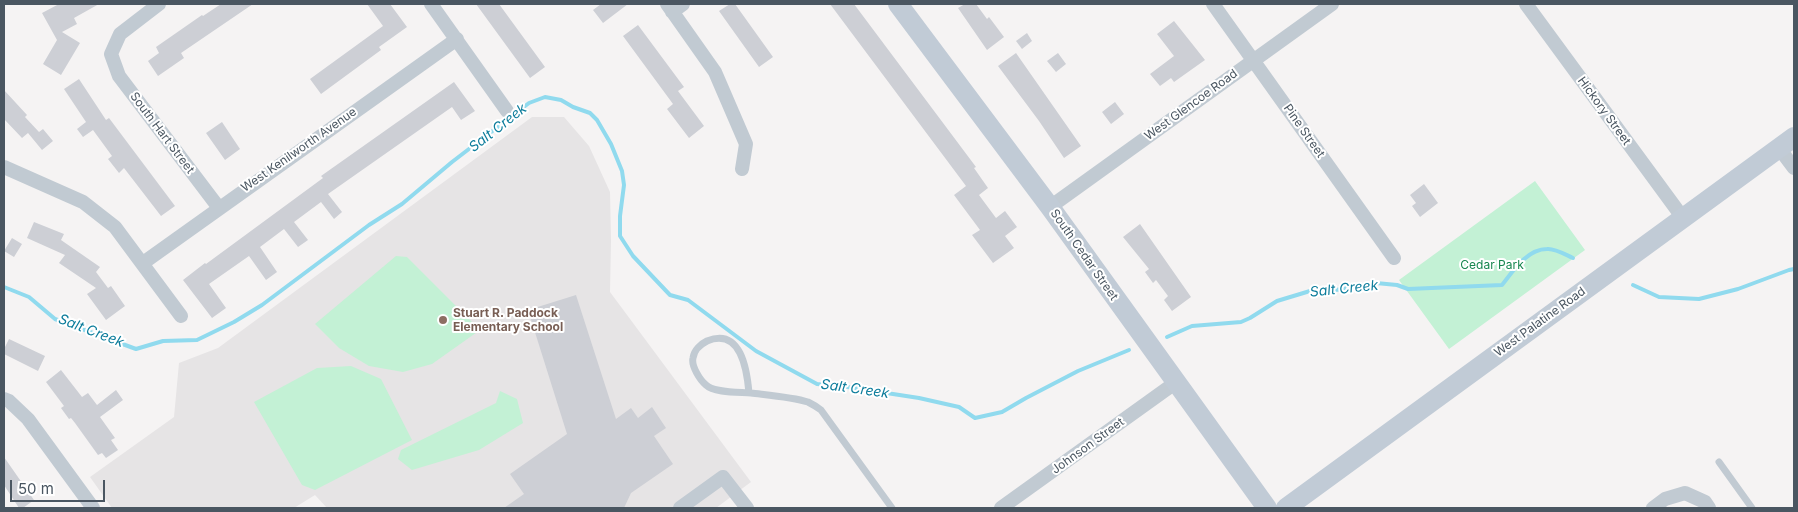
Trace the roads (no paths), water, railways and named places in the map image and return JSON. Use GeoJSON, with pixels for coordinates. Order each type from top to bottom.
{"type":"FeatureCollection","features":[{"type":"Feature","properties":{"kind":"street","name":"South Hart Street"},"geometry":{"type":"LineString","coordinates":[[159,4],[120,34],[111,54],[119,76],[218,208]]}},
{"type":"Feature","properties":{"kind":"street"},"geometry":{"type":"LineString","coordinates":[[431,4],[507,111]]}},
{"type":"Feature","properties":{"kind":"street","name":"South Cedar Street"},"geometry":{"type":"LineString","coordinates":[[898,4],[1050,207],[1175,383],[1267,508]]}},
{"type":"Feature","properties":{"kind":"street","name":"Pine Street"},"geometry":{"type":"LineString","coordinates":[[1213,4],[1394,258]]}},
{"type":"Feature","properties":{"kind":"street","name":"West Glencoe Road"},"geometry":{"type":"LineString","coordinates":[[1050,207],[1332,4]]}},
{"type":"Feature","properties":{"kind":"street","name":"Hickory Street"},"geometry":{"type":"LineString","coordinates":[[1526,4],[1683,218]]}},
{"type":"Feature","properties":{"kind":"street"},"geometry":{"type":"LineString","coordinates":[[674,6],[715,72],[746,144],[742,169]]}},
{"type":"Feature","properties":{"kind":"street","name":"West Kenilworth Avenue"},"geometry":{"type":"LineString","coordinates":[[143,263],[457,39]]}},
{"type":"Feature","properties":{"kind":"street"},"geometry":{"type":"LineString","coordinates":[[1790,142],[1794,168]]}},
{"type":"Feature","properties":{"kind":"street","name":"West Palatine Road"},"geometry":{"type":"LineString","coordinates":[[1286,508],[1790,142]]}},
{"type":"Feature","properties":{"kind":"street"},"geometry":{"type":"LineString","coordinates":[[4,167],[83,202],[115,227],[181,316]]}},
{"type":"Feature","properties":{"kind":"street","name":"Johnson Street"},"geometry":{"type":"LineString","coordinates":[[1001,508],[1175,383]]}},
{"type":"Feature","properties":{"kind":"street"},"geometry":{"type":"LineString","coordinates":[[4,399],[28,419],[93,508]]}},
{"type":"Feature","properties":{"kind":"street"},"geometry":{"type":"LineString","coordinates":[[680,508],[723,477],[747,508]]}},
{"type":"Feature","properties":{"kind":"street"},"geometry":{"type":"LineString","coordinates":[[1652,508],[1665,499],[1685,493],[1705,502],[1709,508]]}},
{"type":"Feature","properties":{"kind":"lane"},"geometry":{"type":"LineString","coordinates":[[749,393],[748,372],[741,355],[734,345],[726,339],[713,339],[700,344],[693,358],[695,368],[706,386],[719,391],[749,393],[808,402],[821,410],[892,508]]}},
{"type":"Feature","properties":{"kind":"lane"},"geometry":{"type":"LineString","coordinates":[[1720,462],[1752,508]]}},
{"type":"Feature","properties":{"kind":"waterway","name":"Salt Creek"},"geometry":{"type":"LineString","coordinates":[[4,287],[29,297],[55,319],[136,349],[163,341],[197,340],[234,322],[262,305],[369,225],[402,204],[452,162],[529,103],[545,97],[561,100],[590,113],[597,120],[611,144],[622,171],[624,185],[620,216],[620,236],[633,256],[670,295],[688,300],[756,351],[817,384],[919,398],[959,407],[975,418],[1002,412],[1078,371],[1129,350]]}},
{"type":"Feature","properties":{"kind":"waterway","name":"Salt Creek"},"geometry":{"type":"LineString","coordinates":[[1167,337],[1192,326],[1241,322],[1277,301],[1310,291],[1330,291],[1376,283],[1397,285],[1408,289],[1502,285],[1521,262],[1540,250],[1553,250],[1573,258]]}},
{"type":"Feature","properties":{"kind":"waterway","name":"Salt Creek"},"geometry":{"type":"LineString","coordinates":[[1633,285],[1659,297],[1699,299],[1738,289],[1794,269]]}},
{"type":"Feature","properties":{"kind":"place","name":"Stuart R. Paddock Elementary School"},"geometry":{"type":"Point","coordinates":[443,320]}},
{"type":"Feature","properties":{"kind":"park label","name":"Cedar Park"},"geometry":{"type":"Point","coordinates":[1492,265]}}]}
